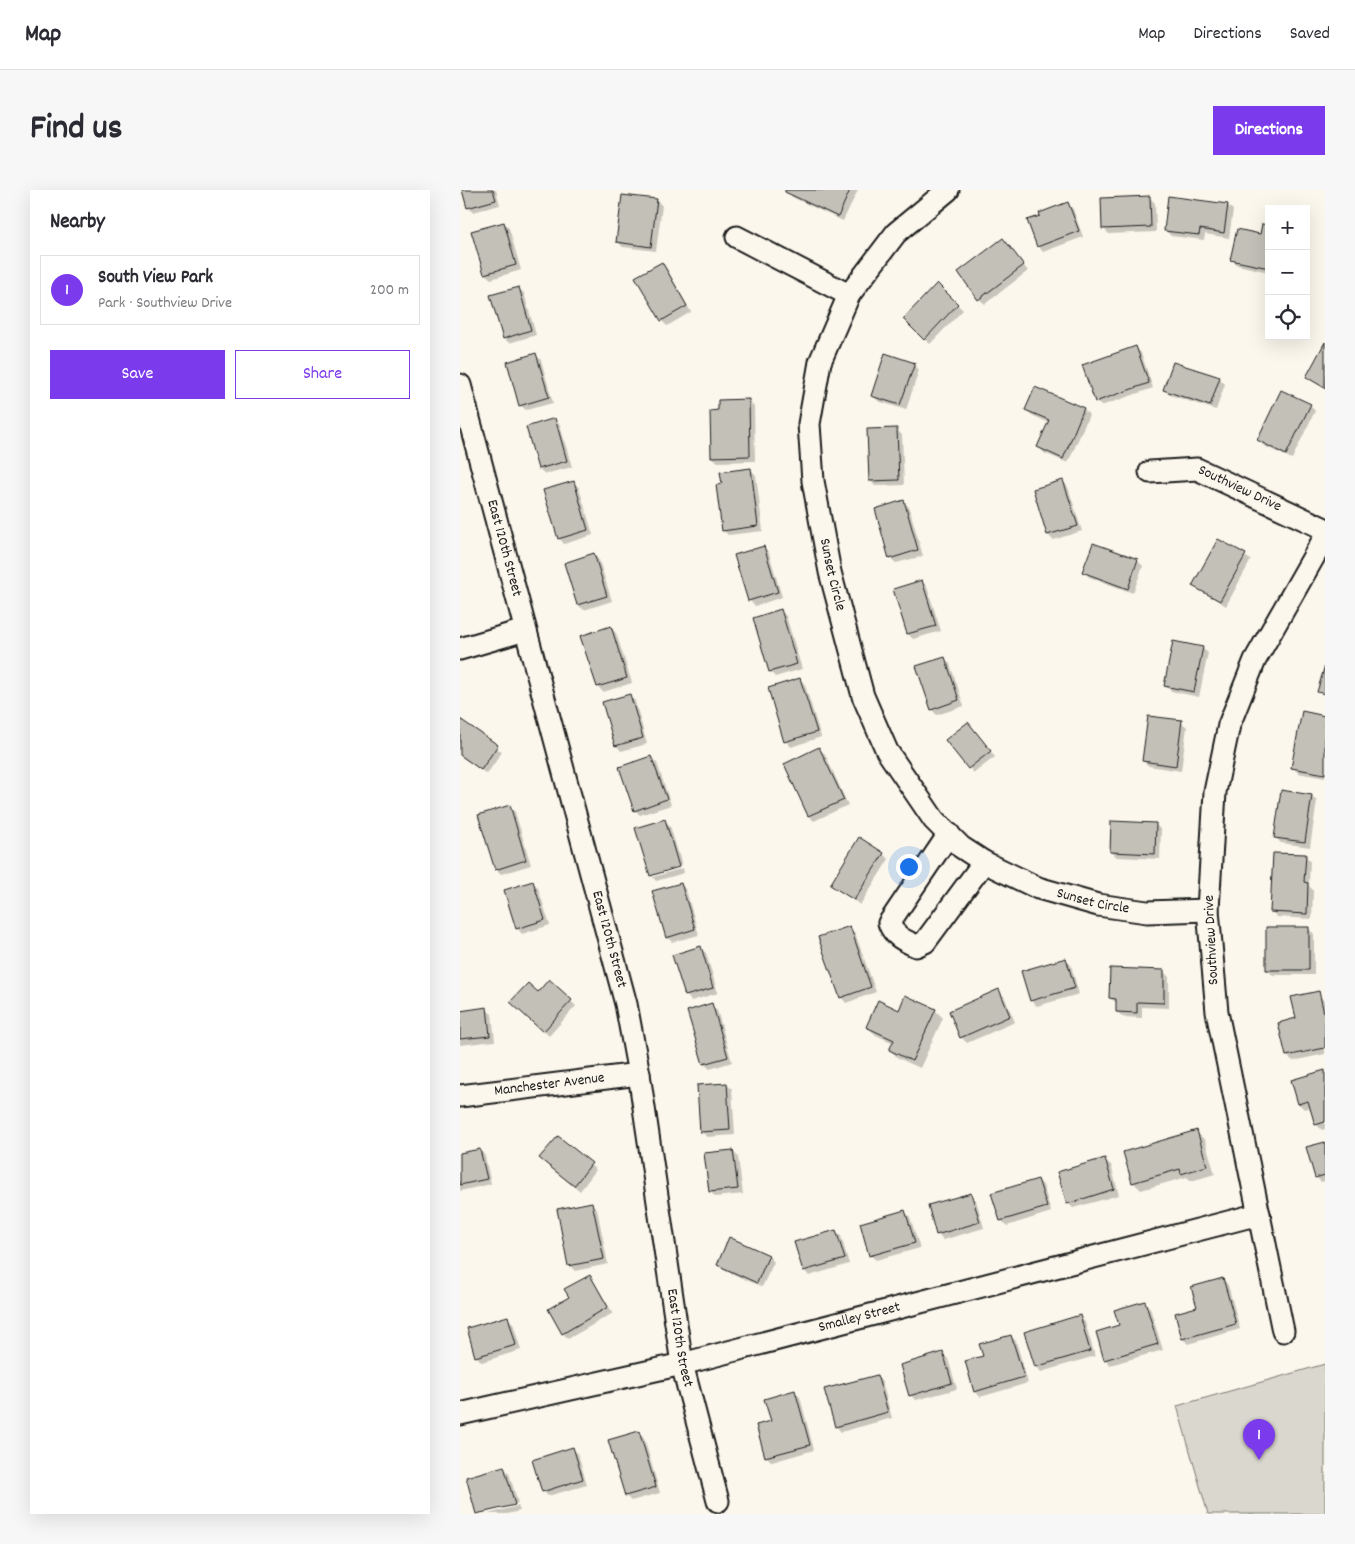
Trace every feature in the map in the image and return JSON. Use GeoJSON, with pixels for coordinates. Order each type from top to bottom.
{"type":"FeatureCollection","features":[{"type":"Feature","properties":{"kind":"street","name":"Sunset Circle"},"geometry":{"type":"LineString","coordinates":[[948,190],[896,233],[849,295],[820,362],[809,424],[813,481],[830,572],[863,696],[887,751],[934,820],[961,847],[984,862],[1038,888],[1098,906],[1147,912],[1208,910]]}},
{"type":"Feature","properties":{"kind":"street"},"geometry":{"type":"LineString","coordinates":[[737,237],[849,295]]}},
{"type":"Feature","properties":{"kind":"street","name":"East 120th Street"},"geometry":{"type":"LineString","coordinates":[[460,385],[626,1004],[639,1074],[682,1364],[718,1501]]}},
{"type":"Feature","properties":{"kind":"street","name":"Southview Drive"},"geometry":{"type":"LineString","coordinates":[[1150,472],[1198,469],[1325,529]]}},
{"type":"Feature","properties":{"kind":"street","name":"Southview Drive"},"geometry":{"type":"LineString","coordinates":[[1283,1331],[1217,1012],[1208,910],[1215,792],[1230,725],[1255,660],[1325,537]]}},
{"type":"Feature","properties":{"kind":"street"},"geometry":{"type":"LineString","coordinates":[[460,649],[525,630]]}},
{"type":"Feature","properties":{"kind":"street"},"geometry":{"type":"LineString","coordinates":[[949,834],[890,922],[893,932],[901,939],[916,946],[925,942],[984,862]]}},
{"type":"Feature","properties":{"kind":"street","name":"Manchester Avenue"},"geometry":{"type":"LineString","coordinates":[[460,1096],[639,1074]]}},
{"type":"Feature","properties":{"kind":"street","name":"Smalley Street"},"geometry":{"type":"LineString","coordinates":[[460,1414],[682,1364],[1259,1214]]}},
{"type":"Feature","properties":{"kind":"shaded area"},"geometry":{"type":"Polygon","coordinates":[[[1325,1364],[1325,1514],[1208,1514],[1177,1406],[1325,1364]]]}},
{"type":"Feature","properties":{"kind":"building"},"geometry":{"type":"Polygon","coordinates":[[[462,190],[493,190],[496,200],[467,208],[462,190]]]}},
{"type":"Feature","properties":{"kind":"building"},"geometry":{"type":"Polygon","coordinates":[[[785,190],[850,190],[838,217],[785,192],[785,190]]]}},
{"type":"Feature","properties":{"kind":"building"},"geometry":{"type":"Polygon","coordinates":[[[622,195],[657,199],[651,247],[616,242],[622,195]]]}},
{"type":"Feature","properties":{"kind":"building"},"geometry":{"type":"Polygon","coordinates":[[[1150,196],[1151,227],[1102,229],[1101,198],[1150,196]]]}},
{"type":"Feature","properties":{"kind":"building"},"geometry":{"type":"Polygon","coordinates":[[[1168,196],[1228,204],[1224,233],[1200,229],[1199,235],[1164,231],[1168,196]]]}},
{"type":"Feature","properties":{"kind":"building"},"geometry":{"type":"Polygon","coordinates":[[[1068,202],[1079,231],[1037,247],[1027,220],[1040,216],[1039,213],[1068,202]]]}},
{"type":"Feature","properties":{"kind":"building"},"geometry":{"type":"Polygon","coordinates":[[[504,222],[516,265],[484,274],[471,231],[504,222]]]}},
{"type":"Feature","properties":{"kind":"building"},"geometry":{"type":"Polygon","coordinates":[[[1262,224],[1265,224],[1265,267],[1230,260],[1237,229],[1260,234],[1262,224]]]}},
{"type":"Feature","properties":{"kind":"building"},"geometry":{"type":"Polygon","coordinates":[[[1003,238],[1024,265],[978,300],[958,272],[1003,238]]]}},
{"type":"Feature","properties":{"kind":"building"},"geometry":{"type":"Polygon","coordinates":[[[662,262],[687,306],[661,321],[635,277],[662,262]]]}},
{"type":"Feature","properties":{"kind":"building"},"geometry":{"type":"Polygon","coordinates":[[[937,283],[958,304],[924,340],[903,319],[937,283]]]}},
{"type":"Feature","properties":{"kind":"building"},"geometry":{"type":"Polygon","coordinates":[[[519,287],[531,330],[503,339],[490,295],[519,287]]]}},
{"type":"Feature","properties":{"kind":"building"},"geometry":{"type":"Polygon","coordinates":[[[1325,342],[1325,388],[1306,377],[1325,342]]]}},
{"type":"Feature","properties":{"kind":"building"},"geometry":{"type":"Polygon","coordinates":[[[1136,346],[1149,383],[1095,402],[1082,365],[1136,346]]]}},
{"type":"Feature","properties":{"kind":"building"},"geometry":{"type":"Polygon","coordinates":[[[536,353],[549,397],[519,406],[507,362],[536,353]]]}},
{"type":"Feature","properties":{"kind":"building"},"geometry":{"type":"Polygon","coordinates":[[[885,353],[915,363],[900,405],[871,396],[885,353]]]}},
{"type":"Feature","properties":{"kind":"building"},"geometry":{"type":"Polygon","coordinates":[[[1173,362],[1220,377],[1210,406],[1163,390],[1173,362]]]}},
{"type":"Feature","properties":{"kind":"building"},"geometry":{"type":"Polygon","coordinates":[[[1035,387],[1084,408],[1063,459],[1037,447],[1049,420],[1025,410],[1035,387]]]}},
{"type":"Feature","properties":{"kind":"building"},"geometry":{"type":"Polygon","coordinates":[[[1281,390],[1311,404],[1286,455],[1257,440],[1281,390]]]}},
{"type":"Feature","properties":{"kind":"building"},"geometry":{"type":"Polygon","coordinates":[[[749,399],[750,456],[711,457],[710,411],[718,410],[718,400],[749,399]]]}},
{"type":"Feature","properties":{"kind":"building"},"geometry":{"type":"Polygon","coordinates":[[[555,418],[567,461],[538,469],[526,427],[555,418]]]}},
{"type":"Feature","properties":{"kind":"building"},"geometry":{"type":"Polygon","coordinates":[[[897,428],[899,480],[869,481],[867,429],[897,428]]]}},
{"type":"Feature","properties":{"kind":"building"},"geometry":{"type":"Polygon","coordinates":[[[751,468],[758,526],[722,531],[716,485],[722,484],[720,472],[751,468]]]}},
{"type":"Feature","properties":{"kind":"building"},"geometry":{"type":"Polygon","coordinates":[[[1063,480],[1078,526],[1047,535],[1033,489],[1063,480]]]}},
{"type":"Feature","properties":{"kind":"building"},"geometry":{"type":"Polygon","coordinates":[[[574,481],[588,530],[558,539],[543,490],[574,481]]]}},
{"type":"Feature","properties":{"kind":"building"},"geometry":{"type":"Polygon","coordinates":[[[904,500],[918,550],[889,559],[875,509],[904,500]]]}},
{"type":"Feature","properties":{"kind":"building"},"geometry":{"type":"Polygon","coordinates":[[[1218,539],[1246,554],[1220,601],[1192,586],[1218,539]]]}},
{"type":"Feature","properties":{"kind":"building"},"geometry":{"type":"Polygon","coordinates":[[[1093,543],[1138,559],[1128,589],[1082,572],[1093,543]]]}},
{"type":"Feature","properties":{"kind":"building"},"geometry":{"type":"Polygon","coordinates":[[[764,546],[778,592],[748,601],[734,555],[764,546]]]}},
{"type":"Feature","properties":{"kind":"building"},"geometry":{"type":"Polygon","coordinates":[[[594,553],[607,596],[577,605],[564,563],[594,553]]]}},
{"type":"Feature","properties":{"kind":"building"},"geometry":{"type":"Polygon","coordinates":[[[922,580],[936,626],[907,634],[893,589],[922,580]]]}},
{"type":"Feature","properties":{"kind":"building"},"geometry":{"type":"Polygon","coordinates":[[[781,609],[797,664],[769,672],[753,618],[781,609]]]}},
{"type":"Feature","properties":{"kind":"building"},"geometry":{"type":"Polygon","coordinates":[[[611,626],[627,678],[597,687],[580,636],[611,626]]]}},
{"type":"Feature","properties":{"kind":"building"},"geometry":{"type":"Polygon","coordinates":[[[1173,641],[1203,647],[1194,692],[1164,686],[1173,641]]]}},
{"type":"Feature","properties":{"kind":"building"},"geometry":{"type":"Polygon","coordinates":[[[945,657],[959,700],[931,710],[916,666],[945,657]]]}},
{"type":"Feature","properties":{"kind":"building"},"geometry":{"type":"Polygon","coordinates":[[[1325,665],[1325,694],[1317,692],[1325,665]]]}},
{"type":"Feature","properties":{"kind":"building"},"geometry":{"type":"Polygon","coordinates":[[[800,678],[817,732],[784,742],[768,688],[800,678]]]}},
{"type":"Feature","properties":{"kind":"building"},"geometry":{"type":"Polygon","coordinates":[[[630,694],[643,738],[615,746],[602,702],[630,694]]]}},
{"type":"Feature","properties":{"kind":"building"},"geometry":{"type":"Polygon","coordinates":[[[1302,711],[1325,716],[1325,774],[1291,768],[1302,711]]]}},
{"type":"Feature","properties":{"kind":"building"},"geometry":{"type":"Polygon","coordinates":[[[1148,716],[1182,720],[1176,766],[1142,761],[1148,716]]]}},
{"type":"Feature","properties":{"kind":"building"},"geometry":{"type":"Polygon","coordinates":[[[460,719],[498,745],[481,770],[460,755],[460,719]]]}},
{"type":"Feature","properties":{"kind":"building"},"geometry":{"type":"Polygon","coordinates":[[[968,722],[991,751],[968,769],[945,740],[968,722]]]}},
{"type":"Feature","properties":{"kind":"building"},"geometry":{"type":"Polygon","coordinates":[[[819,747],[844,800],[808,816],[784,764],[819,747]]]}},
{"type":"Feature","properties":{"kind":"building"},"geometry":{"type":"Polygon","coordinates":[[[651,756],[667,799],[634,811],[619,767],[651,756]]]}},
{"type":"Feature","properties":{"kind":"building"},"geometry":{"type":"Polygon","coordinates":[[[1281,790],[1312,795],[1305,842],[1274,838],[1281,790]]]}},
{"type":"Feature","properties":{"kind":"building"},"geometry":{"type":"Polygon","coordinates":[[[510,805],[526,860],[495,870],[478,815],[510,805]]]}},
{"type":"Feature","properties":{"kind":"building"},"geometry":{"type":"Polygon","coordinates":[[[665,819],[679,867],[650,876],[635,828],[665,819]]]}},
{"type":"Feature","properties":{"kind":"building"},"geometry":{"type":"Polygon","coordinates":[[[1111,821],[1156,823],[1155,854],[1110,852],[1111,821]]]}},
{"type":"Feature","properties":{"kind":"building"},"geometry":{"type":"Polygon","coordinates":[[[859,837],[884,853],[854,900],[830,885],[859,837]]]}},
{"type":"Feature","properties":{"kind":"building"},"geometry":{"type":"Polygon","coordinates":[[[1273,853],[1306,854],[1304,882],[1308,883],[1307,914],[1270,912],[1273,853]]]}},
{"type":"Feature","properties":{"kind":"building"},"geometry":{"type":"Polygon","coordinates":[[[533,881],[545,920],[516,929],[504,890],[533,881]]]}},
{"type":"Feature","properties":{"kind":"building"},"geometry":{"type":"Polygon","coordinates":[[[681,883],[695,929],[666,938],[652,891],[681,883]]]}},
{"type":"Feature","properties":{"kind":"building"},"geometry":{"type":"Polygon","coordinates":[[[850,926],[871,987],[840,998],[818,937],[850,926]]]}},
{"type":"Feature","properties":{"kind":"building"},"geometry":{"type":"Polygon","coordinates":[[[1266,927],[1309,927],[1309,970],[1266,970],[1266,927]]]}},
{"type":"Feature","properties":{"kind":"building"},"geometry":{"type":"Polygon","coordinates":[[[701,946],[713,988],[685,996],[672,955],[701,946]]]}},
{"type":"Feature","properties":{"kind":"building"},"geometry":{"type":"Polygon","coordinates":[[[1066,958],[1075,988],[1030,1001],[1021,971],[1066,958]]]}},
{"type":"Feature","properties":{"kind":"building"},"geometry":{"type":"Polygon","coordinates":[[[1110,968],[1164,970],[1164,1003],[1137,1002],[1137,1013],[1116,1012],[1116,999],[1109,998],[1110,968]]]}},
{"type":"Feature","properties":{"kind":"building"},"geometry":{"type":"Polygon","coordinates":[[[549,979],[572,1000],[543,1032],[510,1002],[528,983],[538,992],[549,979]]]}},
{"type":"Feature","properties":{"kind":"building"},"geometry":{"type":"Polygon","coordinates":[[[999,989],[1010,1016],[960,1038],[949,1011],[999,989]]]}},
{"type":"Feature","properties":{"kind":"building"},"geometry":{"type":"Polygon","coordinates":[[[1319,991],[1325,1018],[1325,1048],[1286,1056],[1278,1023],[1296,1018],[1291,997],[1319,991]]]}},
{"type":"Feature","properties":{"kind":"building"},"geometry":{"type":"Polygon","coordinates":[[[905,995],[936,1009],[912,1061],[889,1050],[894,1040],[866,1027],[878,1000],[899,1010],[905,995]]]}},
{"type":"Feature","properties":{"kind":"building"},"geometry":{"type":"Polygon","coordinates":[[[712,1003],[728,1057],[703,1064],[687,1011],[712,1003]]]}},
{"type":"Feature","properties":{"kind":"building"},"geometry":{"type":"Polygon","coordinates":[[[487,1007],[490,1036],[460,1039],[460,1011],[487,1007]]]}},
{"type":"Feature","properties":{"kind":"building"},"geometry":{"type":"Polygon","coordinates":[[[1325,1070],[1325,1122],[1315,1125],[1308,1101],[1298,1104],[1291,1080],[1325,1070]]]}},
{"type":"Feature","properties":{"kind":"building"},"geometry":{"type":"Polygon","coordinates":[[[727,1083],[730,1130],[700,1132],[697,1085],[727,1083]]]}},
{"type":"Feature","properties":{"kind":"building"},"geometry":{"type":"Polygon","coordinates":[[[1197,1130],[1207,1166],[1181,1174],[1180,1169],[1132,1183],[1123,1152],[1197,1130]]]}},
{"type":"Feature","properties":{"kind":"building"},"geometry":{"type":"Polygon","coordinates":[[[558,1136],[592,1163],[574,1186],[539,1158],[558,1136]]]}},
{"type":"Feature","properties":{"kind":"building"},"geometry":{"type":"Polygon","coordinates":[[[1325,1142],[1325,1175],[1315,1178],[1306,1147],[1325,1142]]]}},
{"type":"Feature","properties":{"kind":"building"},"geometry":{"type":"Polygon","coordinates":[[[480,1149],[487,1179],[460,1185],[460,1153],[480,1149]]]}},
{"type":"Feature","properties":{"kind":"building"},"geometry":{"type":"Polygon","coordinates":[[[733,1150],[738,1189],[709,1192],[704,1153],[733,1150]]]}},
{"type":"Feature","properties":{"kind":"building"},"geometry":{"type":"Polygon","coordinates":[[[1105,1158],[1114,1189],[1067,1204],[1057,1172],[1105,1158]]]}},
{"type":"Feature","properties":{"kind":"building"},"geometry":{"type":"Polygon","coordinates":[[[1038,1179],[1047,1207],[1000,1221],[991,1193],[1038,1179]]]}},
{"type":"Feature","properties":{"kind":"building"},"geometry":{"type":"Polygon","coordinates":[[[971,1193],[980,1222],[936,1235],[928,1205],[971,1193]]]}},
{"type":"Feature","properties":{"kind":"building"},"geometry":{"type":"Polygon","coordinates":[[[592,1202],[604,1259],[568,1266],[557,1209],[592,1202]]]}},
{"type":"Feature","properties":{"kind":"building"},"geometry":{"type":"Polygon","coordinates":[[[905,1210],[915,1243],[869,1256],[860,1223],[905,1210]]]}},
{"type":"Feature","properties":{"kind":"building"},"geometry":{"type":"Polygon","coordinates":[[[836,1230],[845,1259],[803,1271],[794,1242],[836,1230]]]}},
{"type":"Feature","properties":{"kind":"building"},"geometry":{"type":"Polygon","coordinates":[[[729,1237],[769,1255],[757,1283],[717,1265],[729,1237]]]}},
{"type":"Feature","properties":{"kind":"building"},"geometry":{"type":"Polygon","coordinates":[[[590,1275],[608,1307],[562,1334],[548,1309],[569,1297],[564,1289],[590,1275]]]}},
{"type":"Feature","properties":{"kind":"building"},"geometry":{"type":"Polygon","coordinates":[[[1223,1278],[1236,1324],[1182,1339],[1175,1313],[1197,1307],[1191,1287],[1223,1278]]]}},
{"type":"Feature","properties":{"kind":"building"},"geometry":{"type":"Polygon","coordinates":[[[1145,1301],[1158,1344],[1104,1360],[1096,1332],[1119,1325],[1114,1310],[1145,1301]]]}},
{"type":"Feature","properties":{"kind":"building"},"geometry":{"type":"Polygon","coordinates":[[[1080,1315],[1090,1351],[1035,1367],[1024,1332],[1080,1315]]]}},
{"type":"Feature","properties":{"kind":"building"},"geometry":{"type":"Polygon","coordinates":[[[508,1316],[516,1345],[475,1357],[467,1328],[508,1316]]]}},
{"type":"Feature","properties":{"kind":"building"},"geometry":{"type":"Polygon","coordinates":[[[1011,1335],[1024,1377],[974,1392],[965,1361],[983,1356],[979,1344],[1011,1335]]]}},
{"type":"Feature","properties":{"kind":"building"},"geometry":{"type":"Polygon","coordinates":[[[943,1352],[952,1383],[909,1396],[900,1365],[943,1352]]]}},
{"type":"Feature","properties":{"kind":"building"},"geometry":{"type":"Polygon","coordinates":[[[877,1375],[888,1412],[835,1427],[824,1389],[877,1375]]]}},
{"type":"Feature","properties":{"kind":"building"},"geometry":{"type":"Polygon","coordinates":[[[795,1390],[810,1445],[765,1457],[756,1425],[771,1421],[764,1399],[795,1390]]]}},
{"type":"Feature","properties":{"kind":"building"},"geometry":{"type":"Polygon","coordinates":[[[639,1431],[656,1487],[625,1496],[608,1440],[639,1431]]]}},
{"type":"Feature","properties":{"kind":"building"},"geometry":{"type":"Polygon","coordinates":[[[573,1447],[583,1479],[542,1492],[532,1460],[573,1447]]]}},
{"type":"Feature","properties":{"kind":"building"},"geometry":{"type":"Polygon","coordinates":[[[504,1466],[515,1505],[476,1514],[466,1477],[504,1466]]]}},
{"type":"Feature","properties":{"kind":"place","name":"South View Park"},"geometry":{"type":"Point","coordinates":[1259,1460]}}]}
